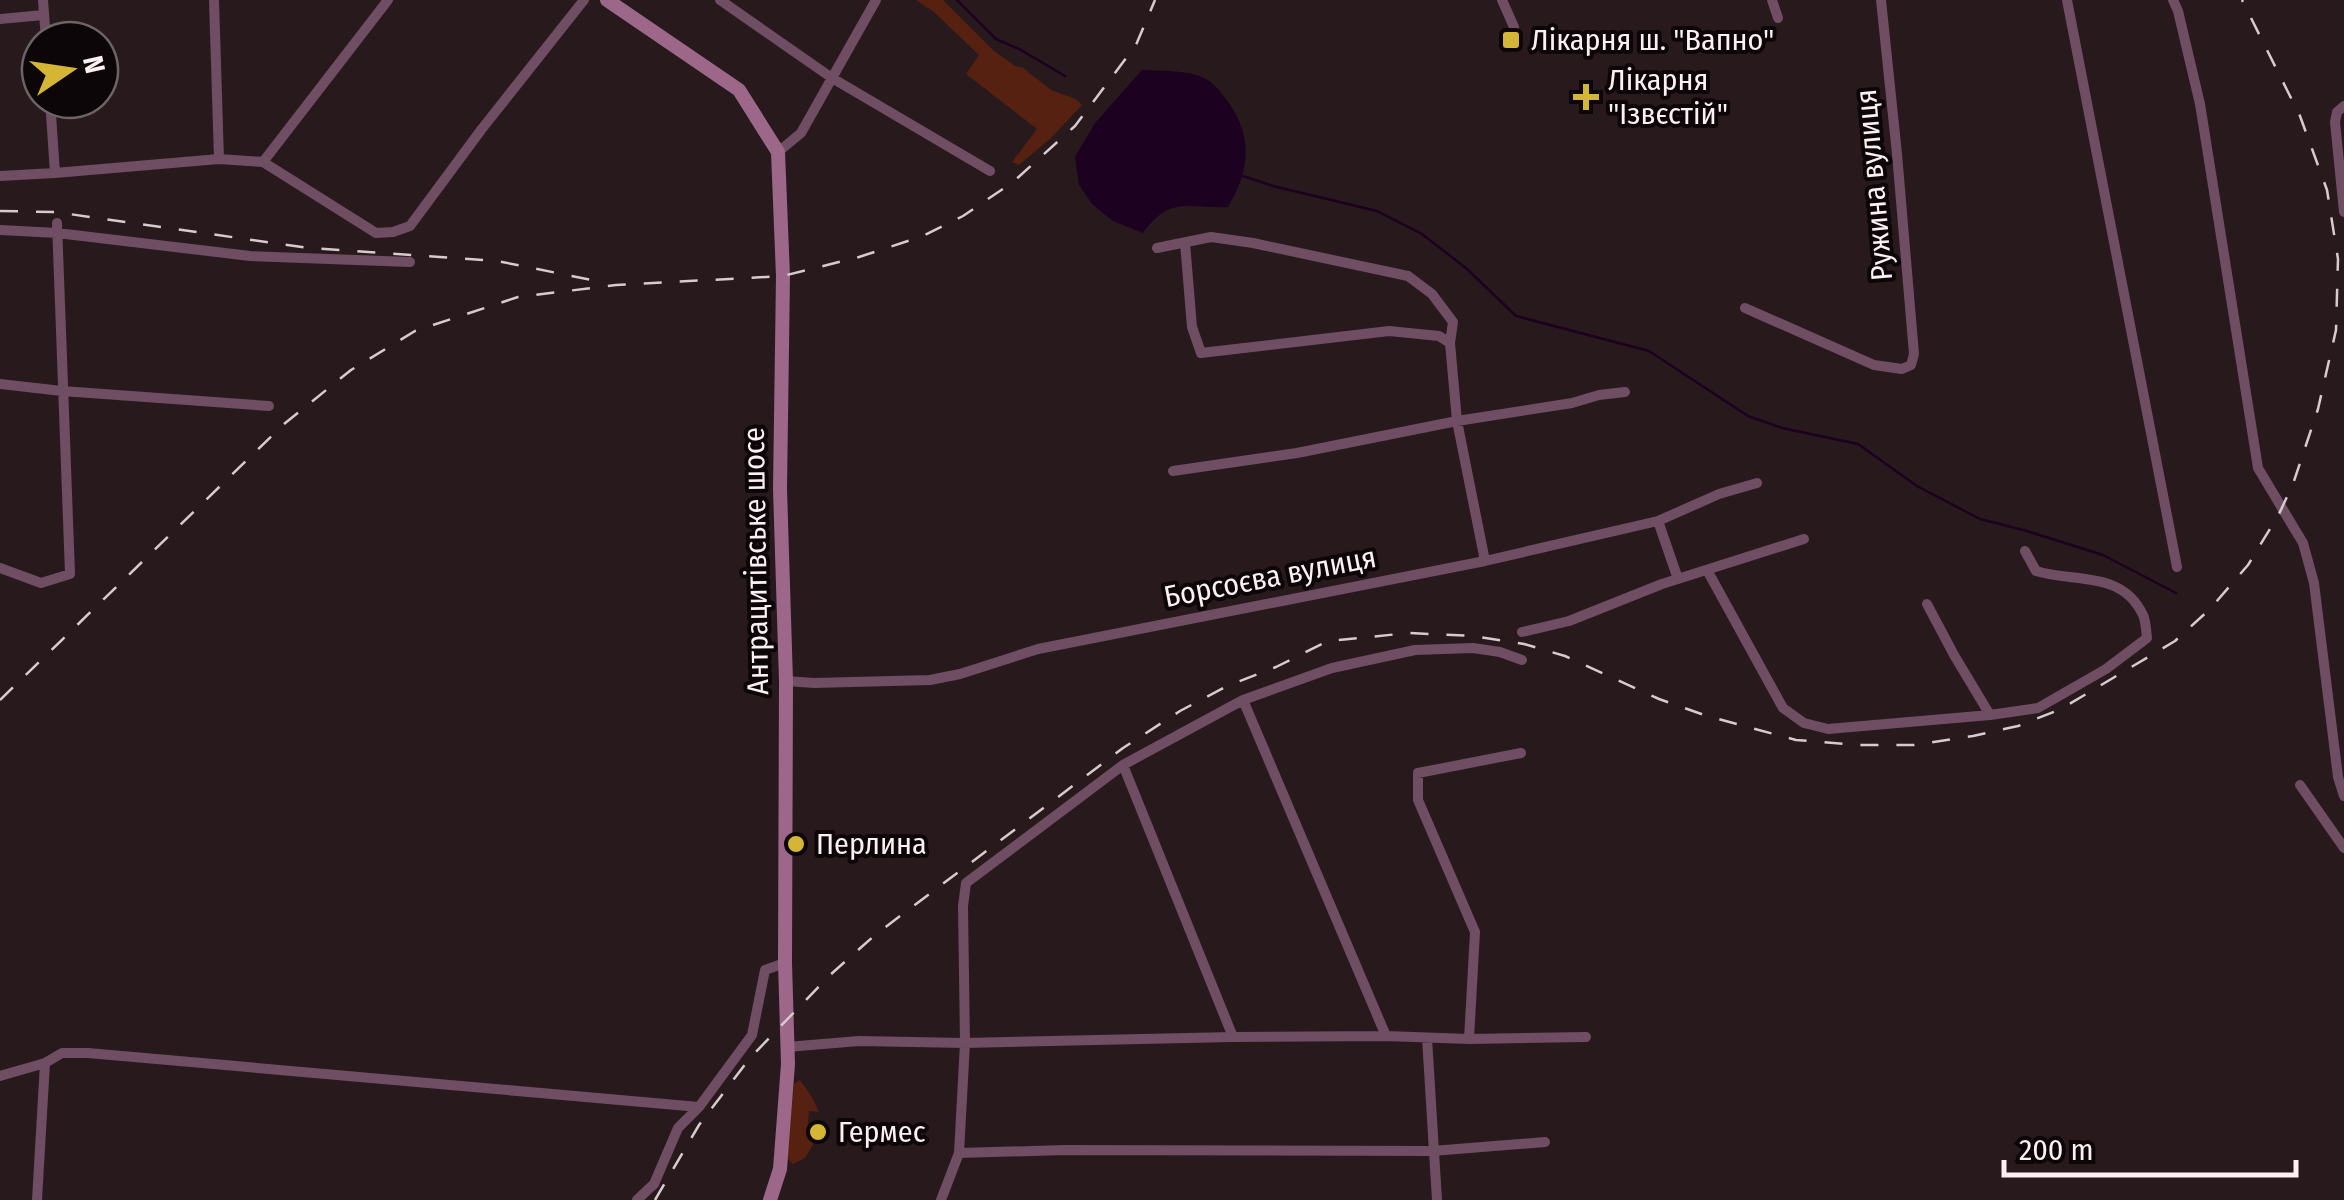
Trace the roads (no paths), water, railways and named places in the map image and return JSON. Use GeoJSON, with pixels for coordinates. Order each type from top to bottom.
{"type":"FeatureCollection","features":[{"type":"Feature","properties":{"kind":"main road","name":"Антрацитівське шосе"},"geometry":{"type":"LineString","coordinates":[[607,0],[739,90],[778,152],[784,276],[780,488],[786,681],[788,1064],[780,1169],[770,1200]]}},
{"type":"Feature","properties":{"kind":"street"},"geometry":{"type":"LineString","coordinates":[[43,0],[44,20]]}},
{"type":"Feature","properties":{"kind":"street"},"geometry":{"type":"LineString","coordinates":[[214,0],[219,159]]}},
{"type":"Feature","properties":{"kind":"street"},"geometry":{"type":"LineString","coordinates":[[263,162],[388,0]]}},
{"type":"Feature","properties":{"kind":"street"},"geometry":{"type":"LineString","coordinates":[[0,176],[219,159],[263,162],[376,233],[393,232],[410,226],[584,0]]}},
{"type":"Feature","properties":{"kind":"street"},"geometry":{"type":"LineString","coordinates":[[720,0],[832,78],[990,171]]}},
{"type":"Feature","properties":{"kind":"street"},"geometry":{"type":"LineString","coordinates":[[778,152],[801,132],[876,0]]}},
{"type":"Feature","properties":{"kind":"street"},"geometry":{"type":"LineString","coordinates":[[1502,0],[1514,27]]}},
{"type":"Feature","properties":{"kind":"street"},"geometry":{"type":"LineString","coordinates":[[1772,0],[1778,18]]}},
{"type":"Feature","properties":{"kind":"street","name":"Ружина вулиця"},"geometry":{"type":"LineString","coordinates":[[1746,308],[1874,364],[1902,369],[1911,364],[1914,354],[1881,0]]}},
{"type":"Feature","properties":{"kind":"street"},"geometry":{"type":"LineString","coordinates":[[2067,0],[2176,568]]}},
{"type":"Feature","properties":{"kind":"street"},"geometry":{"type":"LineString","coordinates":[[2172,0],[2200,104],[2258,468],[2303,544],[2314,582],[2338,777],[2344,796]]}},
{"type":"Feature","properties":{"kind":"street"},"geometry":{"type":"LineString","coordinates":[[0,19],[44,15]]}},
{"type":"Feature","properties":{"kind":"street"},"geometry":{"type":"LineString","coordinates":[[2340,109],[2335,122],[2344,212]]}},
{"type":"Feature","properties":{"kind":"street"},"geometry":{"type":"LineString","coordinates":[[51,120],[54,174]]}},
{"type":"Feature","properties":{"kind":"street"},"geometry":{"type":"LineString","coordinates":[[0,230],[57,228],[250,256],[410,262]]}},
{"type":"Feature","properties":{"kind":"street"},"geometry":{"type":"LineString","coordinates":[[0,568],[41,583],[70,574],[57,228]]}},
{"type":"Feature","properties":{"kind":"street"},"geometry":{"type":"LineString","coordinates":[[1157,248],[1211,237],[1253,243],[1408,276],[1432,294],[1453,322],[1450,343],[1457,421],[1485,561]]}},
{"type":"Feature","properties":{"kind":"street"},"geometry":{"type":"LineString","coordinates":[[1184,243],[1192,327],[1202,353],[1389,331],[1439,336],[1450,343]]}},
{"type":"Feature","properties":{"kind":"street"},"geometry":{"type":"LineString","coordinates":[[0,384],[269,406]]}},
{"type":"Feature","properties":{"kind":"street"},"geometry":{"type":"LineString","coordinates":[[1173,471],[1297,453],[1626,392]]}},
{"type":"Feature","properties":{"kind":"street","name":"Борсоєва вулиця"},"geometry":{"type":"LineString","coordinates":[[786,681],[930,680],[960,674],[1038,649],[1485,561],[1658,521],[1719,494],[1757,483]]}},
{"type":"Feature","properties":{"kind":"street"},"geometry":{"type":"LineString","coordinates":[[1658,521],[1678,579]]}},
{"type":"Feature","properties":{"kind":"street"},"geometry":{"type":"LineString","coordinates":[[1522,632],[1568,620],[1678,579],[1804,539]]}},
{"type":"Feature","properties":{"kind":"street"},"geometry":{"type":"LineString","coordinates":[[1707,570],[1784,708],[1804,723],[1828,729],[2038,708],[2106,669],[2147,638],[2143,615],[2115,585],[2036,572],[2025,551]]}},
{"type":"Feature","properties":{"kind":"street"},"geometry":{"type":"LineString","coordinates":[[1927,604],[1990,715]]}},
{"type":"Feature","properties":{"kind":"street"},"geometry":{"type":"LineString","coordinates":[[941,1200],[960,1153],[964,1043],[962,906],[966,883],[1124,765],[1243,700],[1332,668],[1416,650],[1473,648],[1522,660]]}},
{"type":"Feature","properties":{"kind":"street"},"geometry":{"type":"LineString","coordinates":[[1243,700],[1386,1036]]}},
{"type":"Feature","properties":{"kind":"street"},"geometry":{"type":"LineString","coordinates":[[1469,1039],[1475,932],[1418,800],[1418,772],[1521,753]]}},
{"type":"Feature","properties":{"kind":"street"},"geometry":{"type":"LineString","coordinates":[[1124,765],[1233,1037]]}},
{"type":"Feature","properties":{"kind":"street"},"geometry":{"type":"LineString","coordinates":[[2300,785],[2344,848]]}},
{"type":"Feature","properties":{"kind":"street"},"geometry":{"type":"LineString","coordinates":[[637,1200],[654,1184],[678,1128],[699,1107],[752,1035],[765,970],[785,964]]}},
{"type":"Feature","properties":{"kind":"street"},"geometry":{"type":"LineString","coordinates":[[787,1047],[860,1041],[1586,1037]]}},
{"type":"Feature","properties":{"kind":"street"},"geometry":{"type":"LineString","coordinates":[[1426,1038],[1436,1200]]}},
{"type":"Feature","properties":{"kind":"street"},"geometry":{"type":"LineString","coordinates":[[0,1076],[45,1063],[62,1053],[88,1053],[699,1107]]}},
{"type":"Feature","properties":{"kind":"street"},"geometry":{"type":"LineString","coordinates":[[37,1200],[45,1063]]}},
{"type":"Feature","properties":{"kind":"street"},"geometry":{"type":"LineString","coordinates":[[960,1153],[1432,1150],[1545,1142]]}},
{"type":"Feature","properties":{"kind":"waterway"},"geometry":{"type":"LineString","coordinates":[[957,0],[996,39],[1065,76]]}},
{"type":"Feature","properties":{"kind":"waterway"},"geometry":{"type":"LineString","coordinates":[[1240,175],[1377,211],[1422,234],[1467,269],[1516,316],[1649,351],[1748,416],[1782,428],[1858,444],[1917,486],[1980,519],[2103,555],[2176,593]]}},
{"type":"Feature","properties":{"kind":"railway"},"geometry":{"type":"LineString","coordinates":[[0,700],[284,424],[351,370],[415,331],[518,297],[616,285],[783,276],[923,236],[963,216],[1013,182],[1075,126],[1136,45],[1155,0]]}},
{"type":"Feature","properties":{"kind":"railway"},"geometry":{"type":"LineString","coordinates":[[655,1200],[699,1125],[750,1058],[830,975],[875,935],[1123,748],[1180,711],[1328,641],[1409,633],[1473,636],[1524,644],[1565,656],[1659,699],[1707,716],[1796,740],[1858,745],[1914,745],[2018,726],[2061,709],[2175,641],[2210,609],[2248,565],[2279,514],[2318,409],[2336,330],[2338,259],[2327,190],[2300,116],[2242,0]]}},
{"type":"Feature","properties":{"kind":"railway"},"geometry":{"type":"LineString","coordinates":[[0,211],[55,212],[309,248],[497,261],[597,281]]}},
{"type":"Feature","properties":{"kind":"place","name":"Лікарня ш. \"Вапно\""},"geometry":{"type":"Point","coordinates":[1511,40]}},
{"type":"Feature","properties":{"kind":"place","name":"Лікарня \"Ізвєстій\""},"geometry":{"type":"Point","coordinates":[1586,97]}},
{"type":"Feature","properties":{"kind":"place","name":"Перлина"},"geometry":{"type":"Point","coordinates":[796,844]}},
{"type":"Feature","properties":{"kind":"place","name":"Гермес"},"geometry":{"type":"Point","coordinates":[818,1132]}}]}
